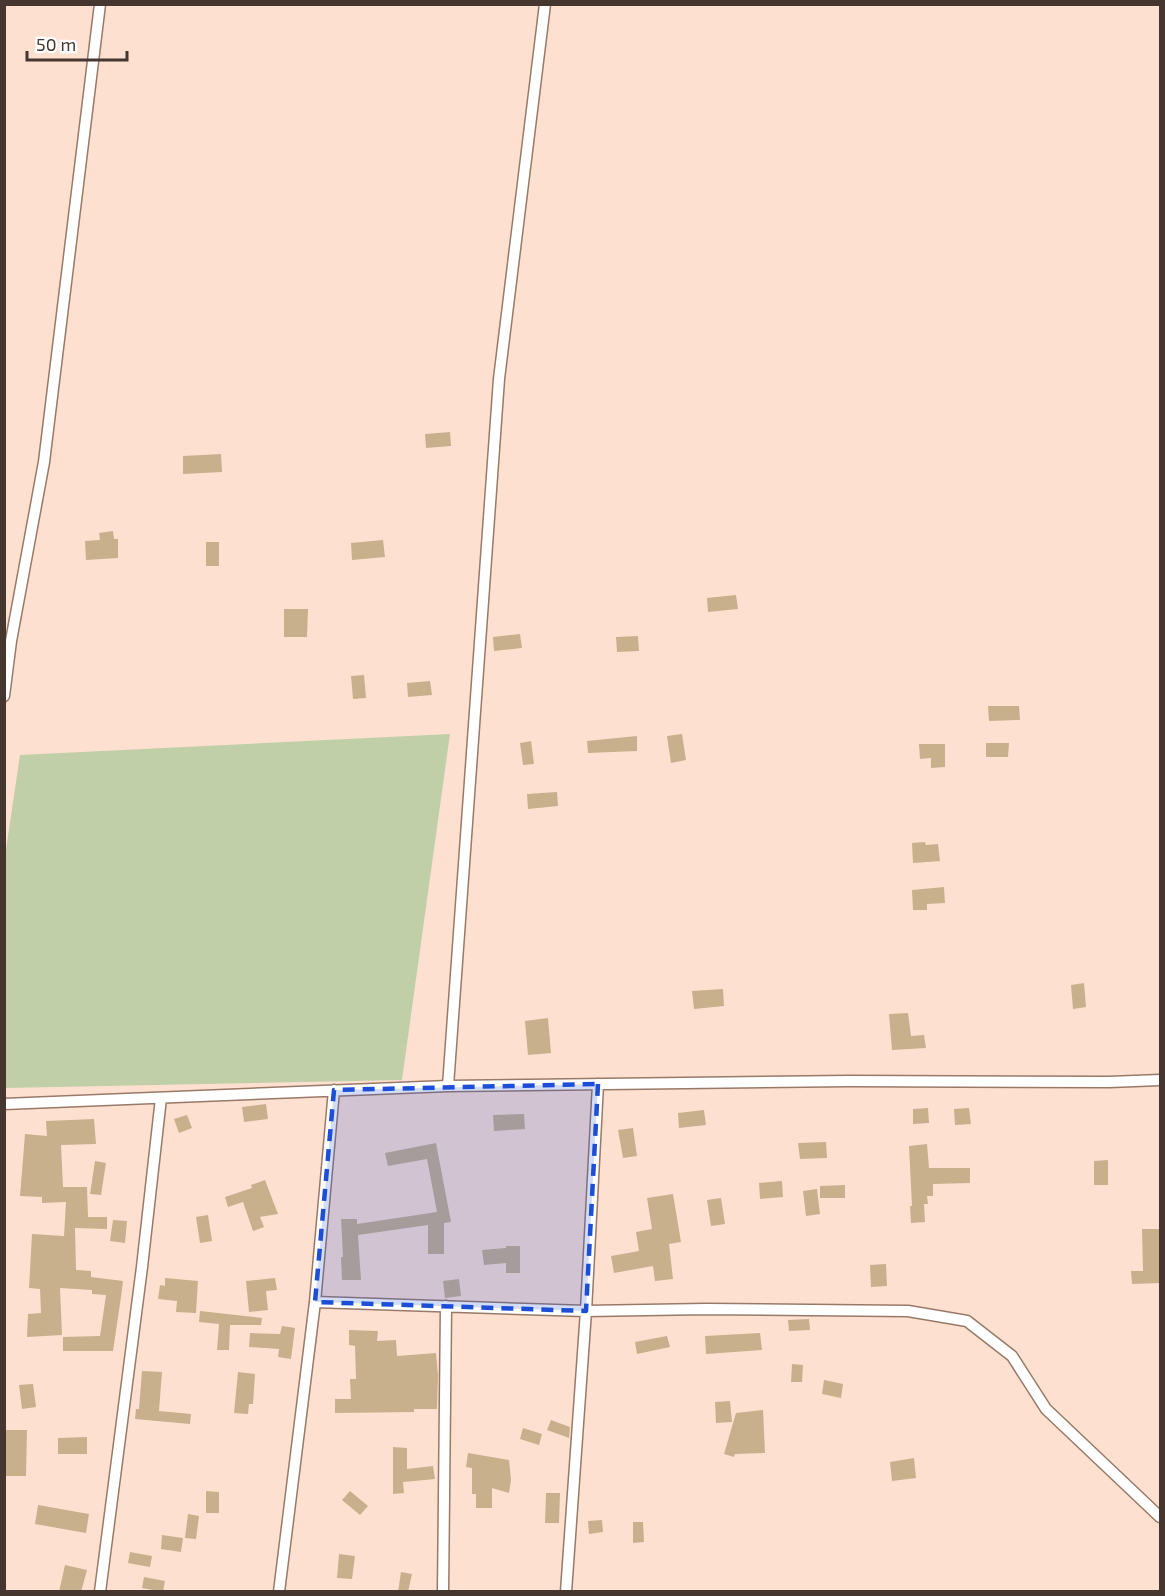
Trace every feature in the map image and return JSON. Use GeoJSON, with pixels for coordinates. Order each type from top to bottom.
{"type":"FeatureCollection","features":[{"type":"Feature","properties":{"kind":"street"},"geometry":{"type":"LineString","coordinates":[[4,696],[8,641],[44,462],[100,4]]}},
{"type":"Feature","properties":{"kind":"street"},"geometry":{"type":"LineString","coordinates":[[448,1086],[499,379],[545,4]]}},
{"type":"Feature","properties":{"kind":"street"},"geometry":{"type":"LineString","coordinates":[[4,1104],[448,1086],[1161,1080]]}},
{"type":"Feature","properties":{"kind":"street"},"geometry":{"type":"LineString","coordinates":[[566,1592],[586,1311],[598,1084]]}},
{"type":"Feature","properties":{"kind":"street"},"geometry":{"type":"LineString","coordinates":[[279,1592],[315,1302],[334,1090]]}},
{"type":"Feature","properties":{"kind":"street"},"geometry":{"type":"LineString","coordinates":[[100,1592],[142,1268],[161,1098]]}},
{"type":"Feature","properties":{"kind":"street"},"geometry":{"type":"LineString","coordinates":[[315,1302],[586,1311],[706,1309],[908,1311],[967,1321],[1012,1356],[1046,1409],[1161,1517]]}},
{"type":"Feature","properties":{"kind":"street"},"geometry":{"type":"LineString","coordinates":[[443,1592],[446,1306]]}},
{"type":"Feature","properties":{"kind":"highlighted area"},"geometry":{"type":"Polygon","coordinates":[[[598,1084],[586,1311],[315,1302],[334,1090],[598,1084]]]}},
{"type":"Feature","properties":{"kind":"green space"},"geometry":{"type":"Polygon","coordinates":[[[450,734],[402,1080],[5,1088],[4,863],[20,755],[450,734]]]}},
{"type":"Feature","properties":{"kind":"building"},"geometry":{"type":"Polygon","coordinates":[[[450,432],[451,446],[426,448],[425,434],[450,432]]]}},
{"type":"Feature","properties":{"kind":"building"},"geometry":{"type":"Polygon","coordinates":[[[221,454],[222,472],[183,474],[183,456],[221,454]]]}},
{"type":"Feature","properties":{"kind":"building"},"geometry":{"type":"Polygon","coordinates":[[[113,531],[114,539],[118,539],[118,558],[86,560],[85,541],[100,540],[99,533],[113,531]]]}},
{"type":"Feature","properties":{"kind":"building"},"geometry":{"type":"Polygon","coordinates":[[[383,540],[385,557],[352,560],[351,543],[383,540]]]}},
{"type":"Feature","properties":{"kind":"building"},"geometry":{"type":"Polygon","coordinates":[[[206,542],[219,542],[219,566],[206,566],[206,542]]]}},
{"type":"Feature","properties":{"kind":"building"},"geometry":{"type":"Polygon","coordinates":[[[736,595],[738,609],[708,612],[707,598],[736,595]]]}},
{"type":"Feature","properties":{"kind":"building"},"geometry":{"type":"Polygon","coordinates":[[[284,609],[308,609],[307,637],[284,637],[284,609]]]}},
{"type":"Feature","properties":{"kind":"building"},"geometry":{"type":"Polygon","coordinates":[[[520,634],[522,648],[494,651],[493,637],[520,634]]]}},
{"type":"Feature","properties":{"kind":"building"},"geometry":{"type":"Polygon","coordinates":[[[638,636],[639,651],[617,652],[616,637],[638,636]]]}},
{"type":"Feature","properties":{"kind":"building"},"geometry":{"type":"Polygon","coordinates":[[[364,675],[366,698],[353,699],[351,676],[364,675]]]}},
{"type":"Feature","properties":{"kind":"building"},"geometry":{"type":"Polygon","coordinates":[[[430,681],[432,695],[408,697],[407,683],[430,681]]]}},
{"type":"Feature","properties":{"kind":"building"},"geometry":{"type":"Polygon","coordinates":[[[988,706],[1019,706],[1020,720],[989,721],[988,706]]]}},
{"type":"Feature","properties":{"kind":"building"},"geometry":{"type":"Polygon","coordinates":[[[682,734],[686,760],[671,763],[667,736],[682,734]]]}},
{"type":"Feature","properties":{"kind":"building"},"geometry":{"type":"Polygon","coordinates":[[[637,736],[637,751],[588,753],[587,741],[637,736]]]}},
{"type":"Feature","properties":{"kind":"building"},"geometry":{"type":"Polygon","coordinates":[[[531,741],[534,764],[523,765],[520,743],[531,741]]]}},
{"type":"Feature","properties":{"kind":"building"},"geometry":{"type":"Polygon","coordinates":[[[986,743],[1009,743],[1008,757],[986,757],[986,743]]]}},
{"type":"Feature","properties":{"kind":"building"},"geometry":{"type":"Polygon","coordinates":[[[919,744],[945,744],[945,767],[931,768],[931,758],[920,759],[919,744]]]}},
{"type":"Feature","properties":{"kind":"building"},"geometry":{"type":"Polygon","coordinates":[[[557,792],[558,806],[528,809],[527,794],[557,792]]]}},
{"type":"Feature","properties":{"kind":"building"},"geometry":{"type":"Polygon","coordinates":[[[925,842],[926,845],[938,844],[940,861],[913,863],[912,843],[925,842]]]}},
{"type":"Feature","properties":{"kind":"building"},"geometry":{"type":"Polygon","coordinates":[[[944,887],[945,903],[927,904],[927,910],[913,910],[912,890],[944,887]]]}},
{"type":"Feature","properties":{"kind":"building"},"geometry":{"type":"Polygon","coordinates":[[[1084,983],[1086,1007],[1073,1009],[1071,985],[1084,983]]]}},
{"type":"Feature","properties":{"kind":"building"},"geometry":{"type":"Polygon","coordinates":[[[723,989],[724,1006],[694,1009],[692,991],[723,989]]]}},
{"type":"Feature","properties":{"kind":"building"},"geometry":{"type":"Polygon","coordinates":[[[908,1013],[911,1036],[924,1035],[926,1048],[892,1050],[889,1014],[908,1013]]]}},
{"type":"Feature","properties":{"kind":"building"},"geometry":{"type":"Polygon","coordinates":[[[548,1018],[551,1053],[528,1055],[525,1021],[548,1018]]]}},
{"type":"Feature","properties":{"kind":"building"},"geometry":{"type":"Polygon","coordinates":[[[266,1104],[268,1119],[244,1122],[242,1107],[266,1104]]]}},
{"type":"Feature","properties":{"kind":"building"},"geometry":{"type":"Polygon","coordinates":[[[928,1108],[929,1123],[913,1124],[913,1109],[928,1108]]]}},
{"type":"Feature","properties":{"kind":"building"},"geometry":{"type":"Polygon","coordinates":[[[969,1108],[971,1124],[955,1125],[954,1109],[969,1108]]]}},
{"type":"Feature","properties":{"kind":"building"},"geometry":{"type":"Polygon","coordinates":[[[704,1110],[706,1125],[679,1128],[678,1113],[704,1110]]]}},
{"type":"Feature","properties":{"kind":"building"},"geometry":{"type":"Polygon","coordinates":[[[524,1114],[525,1129],[494,1131],[493,1115],[524,1114]]]}},
{"type":"Feature","properties":{"kind":"building"},"geometry":{"type":"Polygon","coordinates":[[[187,1115],[192,1128],[179,1133],[174,1119],[187,1115]]]}},
{"type":"Feature","properties":{"kind":"building"},"geometry":{"type":"Polygon","coordinates":[[[94,1119],[96,1144],[61,1145],[63,1187],[87,1187],[88,1217],[107,1217],[107,1229],[75,1228],[76,1270],[91,1271],[91,1277],[123,1281],[121,1297],[113,1351],[63,1351],[63,1337],[100,1336],[106,1295],[92,1294],[92,1290],[60,1288],[62,1335],[27,1337],[28,1314],[41,1313],[40,1289],[29,1288],[32,1234],[64,1236],[66,1202],[42,1203],[42,1197],[20,1196],[25,1134],[47,1136],[46,1121],[94,1119]]]}},
{"type":"Feature","properties":{"kind":"building"},"geometry":{"type":"Polygon","coordinates":[[[633,1128],[637,1156],[623,1158],[618,1130],[633,1128]]]}},
{"type":"Feature","properties":{"kind":"building"},"geometry":{"type":"Polygon","coordinates":[[[826,1142],[827,1158],[800,1159],[798,1143],[826,1142]]]}},
{"type":"Feature","properties":{"kind":"building"},"geometry":{"type":"Polygon","coordinates":[[[436,1143],[451,1222],[444,1223],[444,1254],[428,1254],[428,1225],[358,1235],[361,1280],[342,1280],[341,1219],[357,1219],[357,1224],[437,1212],[427,1159],[388,1166],[385,1153],[436,1143]]]}},
{"type":"Feature","properties":{"kind":"building"},"geometry":{"type":"Polygon","coordinates":[[[927,1144],[929,1168],[970,1168],[970,1183],[933,1184],[933,1196],[927,1196],[928,1204],[924,1204],[925,1222],[911,1223],[909,1146],[927,1144]]]}},
{"type":"Feature","properties":{"kind":"building"},"geometry":{"type":"Polygon","coordinates":[[[1108,1160],[1108,1185],[1094,1185],[1094,1161],[1108,1160]]]}},
{"type":"Feature","properties":{"kind":"building"},"geometry":{"type":"Polygon","coordinates":[[[95,1161],[106,1163],[101,1195],[90,1194],[95,1161]]]}},
{"type":"Feature","properties":{"kind":"building"},"geometry":{"type":"Polygon","coordinates":[[[265,1180],[278,1214],[260,1217],[264,1227],[253,1231],[243,1202],[228,1207],[225,1197],[252,1188],[251,1185],[265,1180]]]}},
{"type":"Feature","properties":{"kind":"building"},"geometry":{"type":"Polygon","coordinates":[[[782,1181],[783,1197],[760,1199],[759,1183],[782,1181]]]}},
{"type":"Feature","properties":{"kind":"building"},"geometry":{"type":"Polygon","coordinates":[[[845,1185],[845,1198],[820,1198],[820,1186],[845,1185]]]}},
{"type":"Feature","properties":{"kind":"building"},"geometry":{"type":"Polygon","coordinates":[[[817,1189],[820,1214],[806,1216],[803,1191],[817,1189]]]}},
{"type":"Feature","properties":{"kind":"building"},"geometry":{"type":"Polygon","coordinates":[[[673,1194],[681,1242],[669,1244],[673,1279],[655,1281],[653,1266],[614,1273],[611,1256],[639,1251],[636,1232],[652,1229],[647,1198],[673,1194]]]}},
{"type":"Feature","properties":{"kind":"building"},"geometry":{"type":"Polygon","coordinates":[[[721,1198],[725,1224],[711,1226],[707,1200],[721,1198]]]}},
{"type":"Feature","properties":{"kind":"building"},"geometry":{"type":"Polygon","coordinates":[[[208,1215],[212,1241],[200,1243],[196,1217],[208,1215]]]}},
{"type":"Feature","properties":{"kind":"building"},"geometry":{"type":"Polygon","coordinates":[[[113,1220],[127,1221],[125,1243],[110,1241],[113,1220]]]}},
{"type":"Feature","properties":{"kind":"building"},"geometry":{"type":"Polygon","coordinates":[[[1142,1229],[1161,1229],[1161,1283],[1132,1284],[1131,1271],[1143,1271],[1142,1229]]]}},
{"type":"Feature","properties":{"kind":"building"},"geometry":{"type":"Polygon","coordinates":[[[506,1246],[520,1246],[520,1273],[506,1273],[506,1263],[484,1265],[482,1250],[506,1248],[506,1246]]]}},
{"type":"Feature","properties":{"kind":"building"},"geometry":{"type":"Polygon","coordinates":[[[886,1264],[887,1286],[871,1287],[870,1265],[886,1264]]]}},
{"type":"Feature","properties":{"kind":"building"},"geometry":{"type":"Polygon","coordinates":[[[165,1278],[198,1281],[196,1313],[176,1312],[177,1301],[158,1299],[160,1285],[165,1286],[165,1278]]]}},
{"type":"Feature","properties":{"kind":"building"},"geometry":{"type":"Polygon","coordinates":[[[275,1278],[277,1290],[266,1291],[268,1310],[249,1312],[246,1281],[275,1278]]]}},
{"type":"Feature","properties":{"kind":"building"},"geometry":{"type":"Polygon","coordinates":[[[459,1279],[461,1296],[445,1298],[443,1281],[459,1279]]]}},
{"type":"Feature","properties":{"kind":"building"},"geometry":{"type":"Polygon","coordinates":[[[200,1311],[262,1318],[261,1325],[230,1325],[229,1350],[217,1350],[219,1324],[199,1322],[200,1311]]]}},
{"type":"Feature","properties":{"kind":"building"},"geometry":{"type":"Polygon","coordinates":[[[809,1319],[810,1330],[789,1331],[788,1320],[809,1319]]]}},
{"type":"Feature","properties":{"kind":"building"},"geometry":{"type":"Polygon","coordinates":[[[282,1326],[295,1328],[291,1359],[278,1357],[279,1349],[249,1347],[250,1333],[280,1334],[282,1326]]]}},
{"type":"Feature","properties":{"kind":"building"},"geometry":{"type":"Polygon","coordinates":[[[349,1330],[378,1331],[377,1341],[396,1340],[397,1356],[436,1353],[437,1409],[414,1409],[414,1412],[335,1413],[335,1399],[351,1399],[350,1379],[356,1379],[355,1346],[349,1345],[349,1330]]]}},
{"type":"Feature","properties":{"kind":"building"},"geometry":{"type":"Polygon","coordinates":[[[760,1333],[762,1350],[706,1354],[705,1336],[760,1333]]]}},
{"type":"Feature","properties":{"kind":"building"},"geometry":{"type":"Polygon","coordinates":[[[667,1336],[670,1347],[637,1354],[635,1342],[667,1336]]]}},
{"type":"Feature","properties":{"kind":"building"},"geometry":{"type":"Polygon","coordinates":[[[792,1364],[803,1365],[802,1382],[791,1382],[792,1364]]]}},
{"type":"Feature","properties":{"kind":"building"},"geometry":{"type":"Polygon","coordinates":[[[142,1371],[162,1372],[159,1411],[191,1414],[190,1424],[135,1419],[136,1409],[139,1409],[142,1371]]]}},
{"type":"Feature","properties":{"kind":"building"},"geometry":{"type":"Polygon","coordinates":[[[238,1372],[255,1374],[253,1404],[249,1404],[248,1414],[234,1413],[238,1372]]]}},
{"type":"Feature","properties":{"kind":"building"},"geometry":{"type":"Polygon","coordinates":[[[824,1380],[843,1384],[841,1398],[822,1394],[824,1380]]]}},
{"type":"Feature","properties":{"kind":"building"},"geometry":{"type":"Polygon","coordinates":[[[33,1384],[36,1407],[22,1409],[19,1385],[33,1384]]]}},
{"type":"Feature","properties":{"kind":"building"},"geometry":{"type":"Polygon","coordinates":[[[730,1401],[732,1422],[716,1423],[715,1402],[730,1401]]]}},
{"type":"Feature","properties":{"kind":"building"},"geometry":{"type":"Polygon","coordinates":[[[763,1410],[765,1453],[735,1454],[734,1457],[724,1454],[736,1413],[763,1410]]]}},
{"type":"Feature","properties":{"kind":"building"},"geometry":{"type":"Polygon","coordinates":[[[551,1420],[570,1427],[569,1438],[547,1430],[551,1420]]]}},
{"type":"Feature","properties":{"kind":"building"},"geometry":{"type":"Polygon","coordinates":[[[523,1428],[542,1434],[539,1445],[520,1439],[523,1428]]]}},
{"type":"Feature","properties":{"kind":"building"},"geometry":{"type":"Polygon","coordinates":[[[4,1430],[27,1430],[26,1476],[4,1476],[4,1430]]]}},
{"type":"Feature","properties":{"kind":"building"},"geometry":{"type":"Polygon","coordinates":[[[87,1437],[87,1454],[58,1454],[58,1438],[87,1437]]]}},
{"type":"Feature","properties":{"kind":"building"},"geometry":{"type":"Polygon","coordinates":[[[393,1447],[407,1448],[407,1469],[433,1466],[435,1479],[403,1482],[404,1493],[393,1494],[393,1447]]]}},
{"type":"Feature","properties":{"kind":"building"},"geometry":{"type":"Polygon","coordinates":[[[468,1453],[509,1460],[511,1480],[509,1493],[492,1488],[492,1508],[476,1508],[476,1494],[472,1494],[472,1468],[466,1467],[468,1453]]]}},
{"type":"Feature","properties":{"kind":"building"},"geometry":{"type":"Polygon","coordinates":[[[914,1458],[916,1478],[892,1481],[890,1462],[914,1458]]]}},
{"type":"Feature","properties":{"kind":"building"},"geometry":{"type":"Polygon","coordinates":[[[206,1491],[219,1492],[219,1513],[206,1513],[206,1491]]]}},
{"type":"Feature","properties":{"kind":"building"},"geometry":{"type":"Polygon","coordinates":[[[350,1491],[368,1506],[360,1515],[342,1500],[350,1491]]]}},
{"type":"Feature","properties":{"kind":"building"},"geometry":{"type":"Polygon","coordinates":[[[546,1493],[560,1493],[559,1523],[545,1523],[546,1493]]]}},
{"type":"Feature","properties":{"kind":"building"},"geometry":{"type":"Polygon","coordinates":[[[38,1505],[89,1514],[86,1533],[35,1524],[38,1505]]]}},
{"type":"Feature","properties":{"kind":"building"},"geometry":{"type":"Polygon","coordinates":[[[188,1514],[199,1516],[196,1539],[185,1538],[188,1514]]]}},
{"type":"Feature","properties":{"kind":"building"},"geometry":{"type":"Polygon","coordinates":[[[602,1520],[603,1532],[589,1534],[588,1521],[602,1520]]]}},
{"type":"Feature","properties":{"kind":"building"},"geometry":{"type":"Polygon","coordinates":[[[633,1522],[643,1522],[644,1542],[633,1543],[633,1522]]]}},
{"type":"Feature","properties":{"kind":"building"},"geometry":{"type":"Polygon","coordinates":[[[162,1535],[183,1538],[181,1552],[161,1549],[162,1535]]]}},
{"type":"Feature","properties":{"kind":"building"},"geometry":{"type":"Polygon","coordinates":[[[130,1552],[152,1556],[150,1567],[128,1563],[130,1552]]]}},
{"type":"Feature","properties":{"kind":"building"},"geometry":{"type":"Polygon","coordinates":[[[339,1554],[355,1556],[352,1579],[337,1578],[339,1554]]]}},
{"type":"Feature","properties":{"kind":"building"},"geometry":{"type":"Polygon","coordinates":[[[65,1565],[87,1570],[81,1592],[59,1592],[65,1565]]]}},
{"type":"Feature","properties":{"kind":"building"},"geometry":{"type":"Polygon","coordinates":[[[401,1572],[412,1574],[408,1592],[398,1592],[401,1572]]]}},
{"type":"Feature","properties":{"kind":"building"},"geometry":{"type":"Polygon","coordinates":[[[144,1577],[165,1581],[163,1592],[142,1588],[144,1577]]]}}]}
